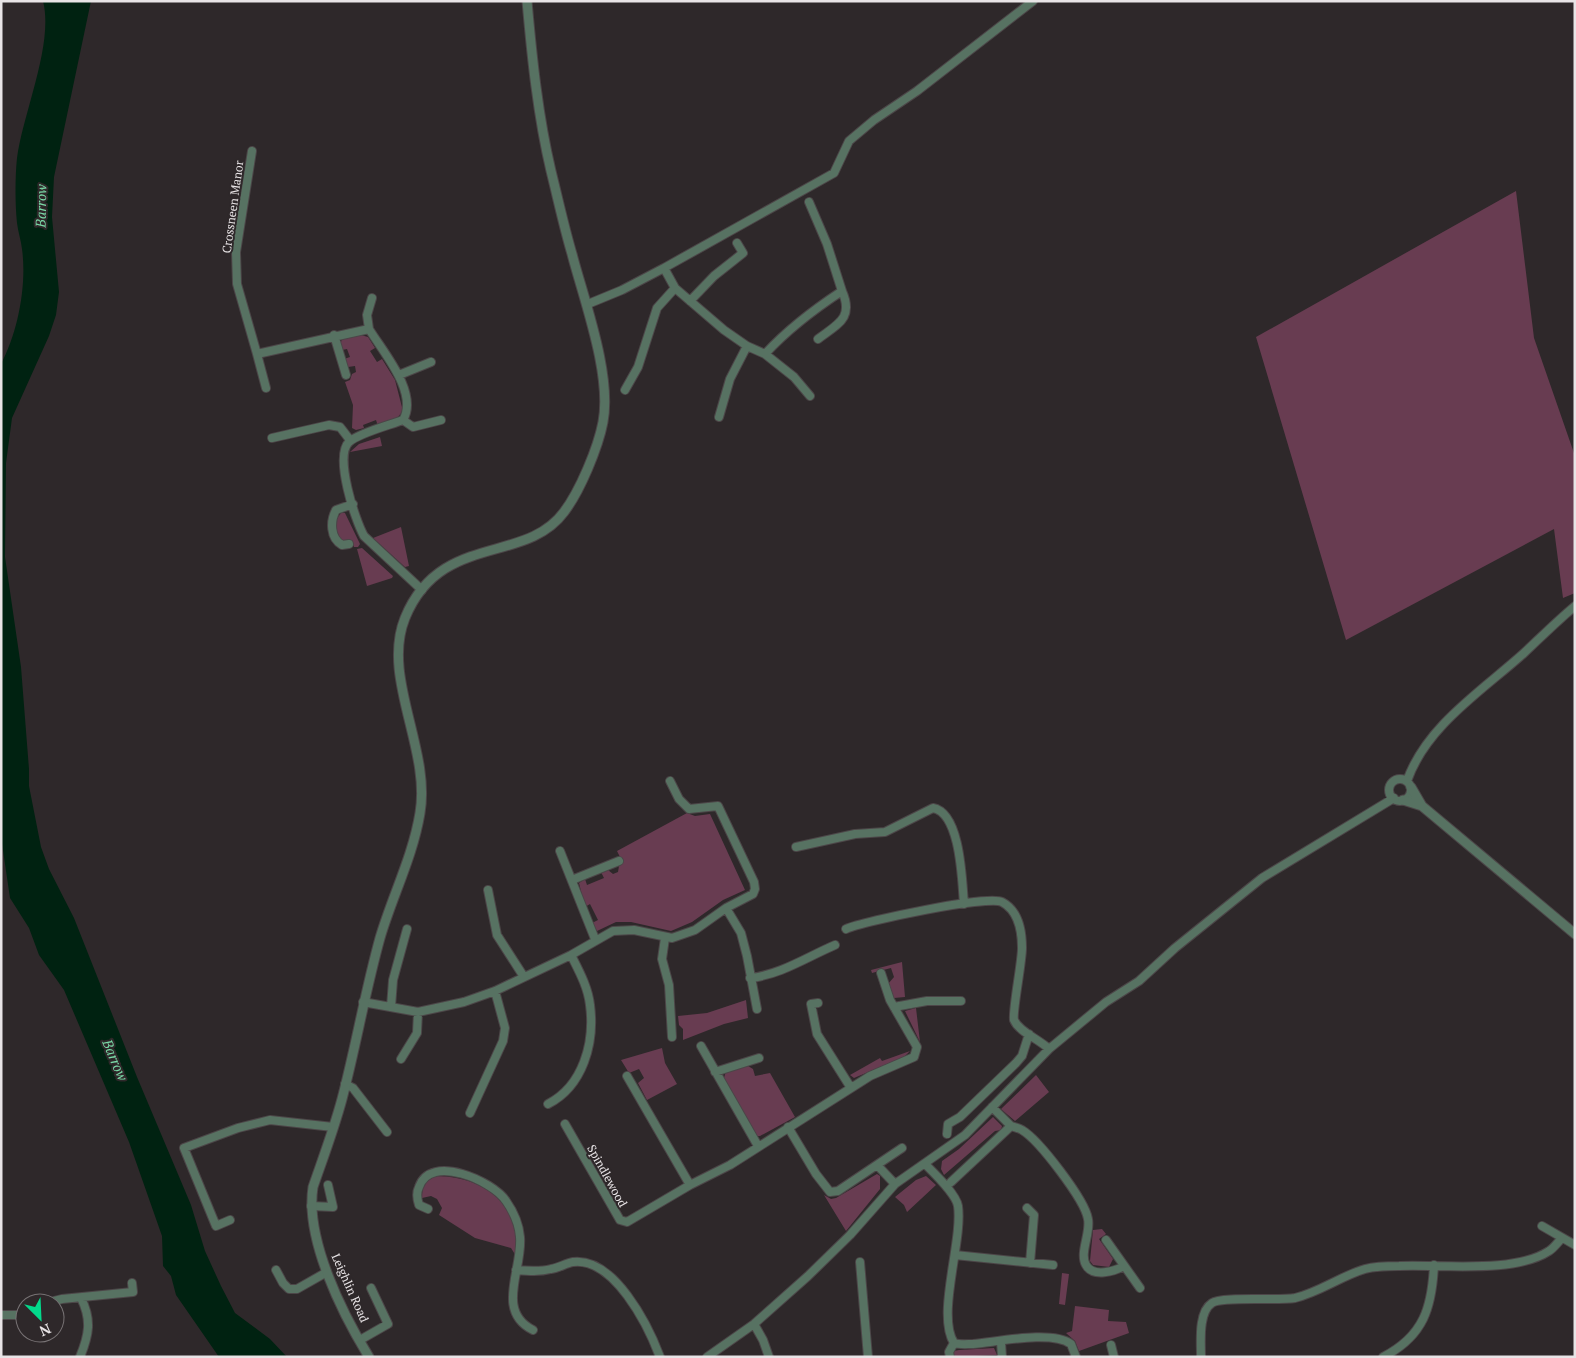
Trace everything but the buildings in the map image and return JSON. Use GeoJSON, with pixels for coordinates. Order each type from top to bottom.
{"type":"FeatureCollection","features":[{"type":"Feature","properties":{"kind":"street","name":"Leighlin Road"},"geometry":{"type":"LineString","coordinates":[[369,1357],[327,1272],[314,1228],[311,1206],[313,1187],[345,1084],[363,1002],[381,936],[420,815],[422,775],[416,739],[404,697],[399,653],[405,618],[422,590],[432,579],[457,561],[522,540],[548,529],[567,509],[593,453],[604,421],[603,384],[588,304],[573,257],[550,166],[534,69],[527,1]]}},
{"type":"Feature","properties":{"kind":"street"},"geometry":{"type":"LineString","coordinates":[[588,304],[622,290],[664,268],[834,174],[849,141],[1033,1]]}},
{"type":"Feature","properties":{"kind":"street","name":"Crossneen Manor"},"geometry":{"type":"LineString","coordinates":[[252,151],[236,252],[237,284],[266,388]]}},
{"type":"Feature","properties":{"kind":"street"},"geometry":{"type":"LineString","coordinates":[[809,202],[827,244],[848,308],[847,313],[839,322],[818,339]]}},
{"type":"Feature","properties":{"kind":"street"},"geometry":{"type":"LineString","coordinates":[[690,301],[714,276],[743,253],[737,244]]}},
{"type":"Feature","properties":{"kind":"street"},"geometry":{"type":"LineString","coordinates":[[664,268],[675,288],[746,346],[765,354],[794,376],[810,396]]}},
{"type":"Feature","properties":{"kind":"street"},"geometry":{"type":"LineString","coordinates":[[626,390],[638,367],[657,308],[675,288]]}},
{"type":"Feature","properties":{"kind":"street"},"geometry":{"type":"LineString","coordinates":[[765,354],[804,316],[842,291]]}},
{"type":"Feature","properties":{"kind":"street"},"geometry":{"type":"LineString","coordinates":[[372,298],[367,315],[369,329],[399,375],[405,392],[407,408],[403,420]]}},
{"type":"Feature","properties":{"kind":"street"},"geometry":{"type":"LineString","coordinates":[[257,354],[334,335],[369,329]]}},
{"type":"Feature","properties":{"kind":"street"},"geometry":{"type":"LineString","coordinates":[[334,335],[346,375]]}},
{"type":"Feature","properties":{"kind":"street"},"geometry":{"type":"LineString","coordinates":[[719,417],[730,379],[746,346]]}},
{"type":"Feature","properties":{"kind":"street"},"geometry":{"type":"LineString","coordinates":[[399,375],[431,362]]}},
{"type":"Feature","properties":{"kind":"street"},"geometry":{"type":"LineString","coordinates":[[403,420],[350,440],[344,448],[343,467],[358,526],[364,536],[422,590]]}},
{"type":"Feature","properties":{"kind":"street"},"geometry":{"type":"LineString","coordinates":[[403,420],[413,427],[441,420]]}},
{"type":"Feature","properties":{"kind":"street"},"geometry":{"type":"LineString","coordinates":[[272,438],[329,425],[340,426],[350,440]]}},
{"type":"Feature","properties":{"kind":"street"},"geometry":{"type":"LineString","coordinates":[[349,544],[342,545],[336,540],[332,522],[336,510],[353,504]]}},
{"type":"Feature","properties":{"kind":"street"},"geometry":{"type":"LineString","coordinates":[[707,1357],[754,1324],[846,1239],[895,1184],[965,1135],[1049,1049],[1106,1002],[1139,981],[1175,948],[1262,878],[1398,799],[1408,796],[1413,763],[1434,736],[1470,699],[1575,606]]}},
{"type":"Feature","properties":{"kind":"street"},"geometry":{"type":"LineString","coordinates":[[1422,806],[1398,799],[1390,789],[1392,783],[1398,779],[1409,784],[1422,806],[1575,934]]}},
{"type":"Feature","properties":{"kind":"street"},"geometry":{"type":"LineString","coordinates":[[363,1002],[418,1012],[464,1002],[495,991],[571,955],[613,931],[634,930],[664,938],[672,938],[695,930],[726,908],[753,894],[756,889],[754,882],[718,806],[689,809],[679,799],[670,781]]}},
{"type":"Feature","properties":{"kind":"street"},"geometry":{"type":"LineString","coordinates":[[796,847],[855,834],[885,832],[933,808],[938,809],[950,824],[956,838],[964,904]]}},
{"type":"Feature","properties":{"kind":"street"},"geometry":{"type":"LineString","coordinates":[[560,851],[595,940]]}},
{"type":"Feature","properties":{"kind":"street"},"geometry":{"type":"LineString","coordinates":[[572,880],[619,861]]}},
{"type":"Feature","properties":{"kind":"street"},"geometry":{"type":"LineString","coordinates":[[488,890],[497,935],[524,977]]}},
{"type":"Feature","properties":{"kind":"street"},"geometry":{"type":"LineString","coordinates":[[846,929],[865,923],[964,904],[998,901],[1012,909],[1017,918],[1021,934],[1022,955],[1013,1016],[1018,1026],[1049,1049]]}},
{"type":"Feature","properties":{"kind":"street"},"geometry":{"type":"LineString","coordinates":[[726,908],[741,934],[757,1009]]}},
{"type":"Feature","properties":{"kind":"street"},"geometry":{"type":"LineString","coordinates":[[391,1007],[393,980],[407,929]]}},
{"type":"Feature","properties":{"kind":"street"},"geometry":{"type":"LineString","coordinates":[[664,938],[662,959],[669,985],[672,1038]]}},
{"type":"Feature","properties":{"kind":"street"},"geometry":{"type":"LineString","coordinates":[[750,978],[786,968],[835,945]]}},
{"type":"Feature","properties":{"kind":"street"},"geometry":{"type":"LineString","coordinates":[[548,1104],[563,1097],[575,1081],[588,1054],[591,1035],[590,1005],[584,982],[571,955]]}},
{"type":"Feature","properties":{"kind":"street","name":"Spindlewood"},"geometry":{"type":"LineString","coordinates":[[565,1124],[620,1220],[628,1222],[690,1185],[730,1165],[870,1076],[911,1061],[917,1053],[914,1040],[894,1008],[881,973]]}},
{"type":"Feature","properties":{"kind":"street"},"geometry":{"type":"LineString","coordinates":[[470,1113],[503,1041],[505,1028],[495,991]]}},
{"type":"Feature","properties":{"kind":"street"},"geometry":{"type":"LineString","coordinates":[[894,1008],[927,1001],[961,1000]]}},
{"type":"Feature","properties":{"kind":"street"},"geometry":{"type":"LineString","coordinates":[[818,1003],[811,1004],[817,1034],[851,1088]]}},
{"type":"Feature","properties":{"kind":"street"},"geometry":{"type":"LineString","coordinates":[[401,1059],[416,1033],[418,1012]]}},
{"type":"Feature","properties":{"kind":"street"},"geometry":{"type":"LineString","coordinates":[[947,1134],[948,1124],[974,1103],[1022,1056],[1029,1034]]}},
{"type":"Feature","properties":{"kind":"street"},"geometry":{"type":"LineString","coordinates":[[701,1046],[758,1146]]}},
{"type":"Feature","properties":{"kind":"street"},"geometry":{"type":"LineString","coordinates":[[715,1072],[759,1058]]}},
{"type":"Feature","properties":{"kind":"street"},"geometry":{"type":"LineString","coordinates":[[627,1076],[690,1185]]}},
{"type":"Feature","properties":{"kind":"street"},"geometry":{"type":"LineString","coordinates":[[345,1084],[353,1088],[387,1132]]}},
{"type":"Feature","properties":{"kind":"street"},"geometry":{"type":"LineString","coordinates":[[992,1107],[1011,1126],[1022,1130],[1048,1157],[1073,1189],[1088,1219],[1084,1257],[1086,1266],[1092,1271],[1105,1272],[1115,1271],[1124,1266]]}},
{"type":"Feature","properties":{"kind":"street"},"geometry":{"type":"LineString","coordinates":[[230,1220],[216,1226],[184,1148],[264,1121],[290,1121],[333,1127]]}},
{"type":"Feature","properties":{"kind":"street"},"geometry":{"type":"LineString","coordinates":[[951,1182],[1011,1126]]}},
{"type":"Feature","properties":{"kind":"street"},"geometry":{"type":"LineString","coordinates":[[788,1127],[816,1174],[830,1192],[838,1191],[902,1148]]}},
{"type":"Feature","properties":{"kind":"street"},"geometry":{"type":"LineString","coordinates":[[925,1164],[946,1186],[958,1204],[955,1255],[949,1301],[949,1335],[954,1343]]}},
{"type":"Feature","properties":{"kind":"street"},"geometry":{"type":"LineString","coordinates":[[877,1165],[895,1184]]}},
{"type":"Feature","properties":{"kind":"street"},"geometry":{"type":"LineString","coordinates":[[428,1209],[419,1205],[417,1192],[422,1180],[431,1173],[463,1174],[488,1185],[505,1200],[518,1226],[520,1247],[513,1303],[521,1323],[533,1330]]}},
{"type":"Feature","properties":{"kind":"street"},"geometry":{"type":"LineString","coordinates":[[311,1206],[333,1207],[328,1185]]}},
{"type":"Feature","properties":{"kind":"street"},"geometry":{"type":"LineString","coordinates":[[1027,1208],[1034,1215],[1030,1263]]}},
{"type":"Feature","properties":{"kind":"street"},"geometry":{"type":"LineString","coordinates":[[1542,1226],[1575,1245]]}},
{"type":"Feature","properties":{"kind":"street"},"geometry":{"type":"LineString","coordinates":[[1201,1357],[1201,1336],[1206,1310],[1213,1302],[1225,1299],[1262,1301],[1295,1298],[1326,1288],[1365,1269],[1434,1265],[1490,1267],[1532,1259],[1550,1251],[1562,1238]]}},
{"type":"Feature","properties":{"kind":"street"},"geometry":{"type":"LineString","coordinates":[[1106,1240],[1140,1288]]}},
{"type":"Feature","properties":{"kind":"street"},"geometry":{"type":"LineString","coordinates":[[955,1255],[1054,1265]]}},
{"type":"Feature","properties":{"kind":"street"},"geometry":{"type":"LineString","coordinates":[[516,1270],[540,1271],[573,1262],[599,1266],[608,1274],[632,1304],[660,1357]]}},
{"type":"Feature","properties":{"kind":"street"},"geometry":{"type":"LineString","coordinates":[[860,1262],[868,1357]]}},
{"type":"Feature","properties":{"kind":"street"},"geometry":{"type":"LineString","coordinates":[[1383,1357],[1412,1336],[1428,1312],[1433,1292],[1434,1265]]}},
{"type":"Feature","properties":{"kind":"street"},"geometry":{"type":"LineString","coordinates":[[276,1270],[283,1283],[289,1289],[297,1289],[327,1272]]}},
{"type":"Feature","properties":{"kind":"street"},"geometry":{"type":"LineString","coordinates":[[65,1299],[134,1292],[132,1283]]}},
{"type":"Feature","properties":{"kind":"street"},"geometry":{"type":"LineString","coordinates":[[360,1340],[388,1324],[371,1288]]}},
{"type":"Feature","properties":{"kind":"street"},"geometry":{"type":"LineString","coordinates":[[80,1357],[88,1335],[89,1322],[81,1298]]}},
{"type":"Feature","properties":{"kind":"street"},"geometry":{"type":"LineString","coordinates":[[1,1315],[15,1315]]}},
{"type":"Feature","properties":{"kind":"street"},"geometry":{"type":"LineString","coordinates":[[754,1324],[763,1340],[769,1357]]}},
{"type":"Feature","properties":{"kind":"street"},"geometry":{"type":"LineString","coordinates":[[954,1343],[1001,1342],[1019,1337],[1061,1339],[1071,1344],[1076,1357]]}},
{"type":"Feature","properties":{"kind":"street"},"geometry":{"type":"LineString","coordinates":[[1001,1342],[1002,1357]]}},
{"type":"Feature","properties":{"kind":"street"},"geometry":{"type":"LineString","coordinates":[[950,1357],[949,1352],[954,1343]]}},
{"type":"Feature","properties":{"kind":"street"},"geometry":{"type":"LineString","coordinates":[[1111,1345],[1114,1357]]}},
{"type":"Feature","properties":{"kind":"shaded area"},"geometry":{"type":"Polygon","coordinates":[[[1516,191],[1534,338],[1575,456],[1575,593],[1563,598],[1554,529],[1346,640],[1256,337],[1516,191]]]}},
{"type":"Feature","properties":{"kind":"shaded area"},"geometry":{"type":"Polygon","coordinates":[[[361,335],[368,337],[375,348],[370,351],[377,362],[382,359],[395,380],[403,411],[397,418],[378,426],[376,420],[363,425],[364,428],[356,430],[352,428],[353,405],[345,382],[350,380],[352,374],[356,372],[355,366],[348,367],[344,359],[350,357],[347,349],[342,350],[340,345],[342,339],[361,335]]]}},
{"type":"Feature","properties":{"kind":"shaded area"},"geometry":{"type":"Polygon","coordinates":[[[380,437],[382,446],[350,452],[359,444],[380,437]]]}},
{"type":"Feature","properties":{"kind":"shaded area"},"geometry":{"type":"Polygon","coordinates":[[[341,513],[345,513],[360,544],[358,547],[354,547],[352,540],[342,542],[338,538],[335,521],[341,513]]]}},
{"type":"Feature","properties":{"kind":"shaded area"},"geometry":{"type":"Polygon","coordinates":[[[401,527],[409,566],[405,567],[373,538],[401,527]]]}},
{"type":"Feature","properties":{"kind":"shaded area"},"geometry":{"type":"Polygon","coordinates":[[[362,548],[393,576],[392,578],[367,586],[357,549],[362,548]]]}},
{"type":"Feature","properties":{"kind":"shaded area"},"geometry":{"type":"Polygon","coordinates":[[[687,813],[695,816],[710,814],[745,890],[723,900],[692,922],[671,931],[631,922],[616,922],[597,931],[592,923],[598,920],[590,904],[585,907],[579,883],[585,879],[587,885],[604,878],[601,872],[608,870],[613,874],[618,872],[619,866],[623,863],[617,851],[687,813]]]}},
{"type":"Feature","properties":{"kind":"shaded area"},"geometry":{"type":"Polygon","coordinates":[[[902,962],[905,997],[894,998],[888,984],[894,977],[891,968],[872,973],[871,970],[902,962]]]}},
{"type":"Feature","properties":{"kind":"shaded area"},"geometry":{"type":"Polygon","coordinates":[[[746,1000],[748,1018],[724,1024],[683,1040],[683,1029],[679,1025],[678,1016],[707,1013],[746,1000]]]}},
{"type":"Feature","properties":{"kind":"shaded area"},"geometry":{"type":"Polygon","coordinates":[[[916,1008],[920,1042],[905,1011],[916,1008]]]}},
{"type":"Feature","properties":{"kind":"shaded area"},"geometry":{"type":"Polygon","coordinates":[[[662,1048],[665,1063],[677,1084],[647,1100],[638,1083],[644,1078],[639,1069],[629,1073],[621,1060],[662,1048]]]}},
{"type":"Feature","properties":{"kind":"shaded area"},"geometry":{"type":"Polygon","coordinates":[[[910,1051],[904,1057],[854,1078],[850,1075],[880,1058],[882,1061],[910,1051]]]}},
{"type":"Feature","properties":{"kind":"shaded area"},"geometry":{"type":"Polygon","coordinates":[[[748,1066],[753,1069],[755,1076],[770,1073],[795,1117],[760,1136],[756,1136],[724,1078],[726,1071],[748,1066]]]}},
{"type":"Feature","properties":{"kind":"shaded area"},"geometry":{"type":"Polygon","coordinates":[[[1036,1075],[1049,1092],[1015,1121],[1001,1109],[1036,1075]]]}},
{"type":"Feature","properties":{"kind":"shaded area"},"geometry":{"type":"Polygon","coordinates":[[[993,1117],[1002,1126],[1001,1130],[995,1131],[944,1175],[941,1169],[942,1161],[959,1149],[993,1117]]]}},
{"type":"Feature","properties":{"kind":"shaded area"},"geometry":{"type":"Polygon","coordinates":[[[877,1174],[880,1176],[880,1189],[846,1231],[824,1195],[831,1199],[836,1198],[877,1174]]]}},
{"type":"Feature","properties":{"kind":"shaded area"},"geometry":{"type":"Polygon","coordinates":[[[435,1176],[472,1182],[493,1194],[509,1213],[514,1225],[516,1256],[511,1248],[475,1238],[439,1215],[442,1208],[437,1199],[431,1196],[422,1198],[425,1185],[435,1176]]]}},
{"type":"Feature","properties":{"kind":"shaded area"},"geometry":{"type":"Polygon","coordinates":[[[926,1176],[936,1185],[907,1212],[904,1205],[895,1197],[916,1180],[926,1176]]]}},
{"type":"Feature","properties":{"kind":"shaded area"},"geometry":{"type":"Polygon","coordinates":[[[1102,1229],[1106,1234],[1099,1239],[1113,1259],[1109,1267],[1093,1265],[1090,1261],[1093,1230],[1102,1229]]]}},
{"type":"Feature","properties":{"kind":"shaded area"},"geometry":{"type":"Polygon","coordinates":[[[1062,1273],[1069,1274],[1065,1305],[1059,1304],[1062,1273]]]}},
{"type":"Feature","properties":{"kind":"shaded area"},"geometry":{"type":"Polygon","coordinates":[[[1075,1306],[1109,1310],[1108,1321],[1126,1322],[1129,1333],[1079,1351],[1075,1341],[1066,1333],[1072,1331],[1075,1306]]]}},
{"type":"Feature","properties":{"kind":"shaded area"},"geometry":{"type":"Polygon","coordinates":[[[994,1348],[997,1355],[954,1357],[954,1351],[994,1348]]]}},
{"type":"Feature","properties":{"kind":"water","name":"Barrow"},"geometry":{"type":"Polygon","coordinates":[[[43,1],[91,1],[54,177],[52,217],[59,292],[56,315],[49,336],[12,418],[6,463],[5,557],[21,667],[29,786],[41,847],[49,869],[74,918],[137,1077],[191,1205],[205,1251],[235,1313],[270,1339],[287,1357],[219,1357],[176,1295],[171,1276],[163,1266],[162,1236],[129,1142],[64,990],[39,955],[29,928],[10,898],[1,837],[1,364],[12,338],[22,293],[23,263],[22,246],[16,216],[16,165],[20,140],[41,58],[45,18],[43,1]]]}}]}
